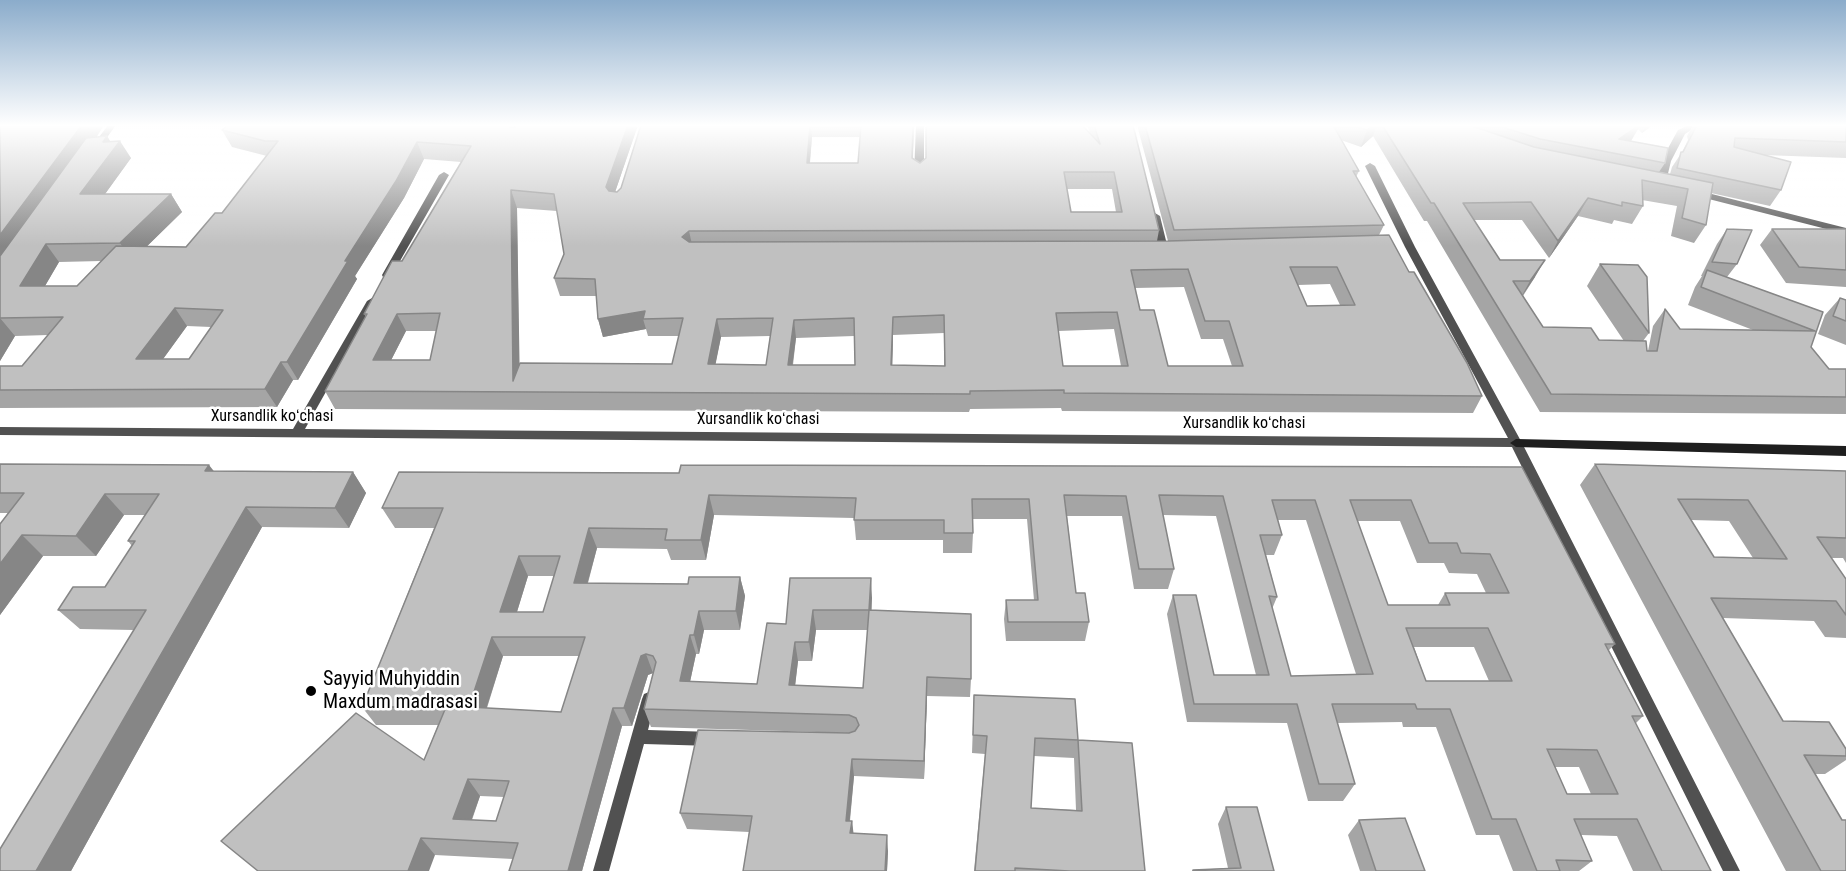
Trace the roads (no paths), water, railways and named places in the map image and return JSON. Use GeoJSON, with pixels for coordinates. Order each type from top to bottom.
{"type":"FeatureCollection","features":[{"type":"Feature","properties":{"kind":"street"},"geometry":{"type":"LineString","coordinates":[[919,166],[919,175]]}},
{"type":"Feature","properties":{"kind":"street"},"geometry":{"type":"LineString","coordinates":[[1370,166],[1404,247],[1516,442],[1732,871]]}},
{"type":"Feature","properties":{"kind":"street"},"geometry":{"type":"LineString","coordinates":[[1660,186],[1665,166]]}},
{"type":"Feature","properties":{"kind":"street"},"geometry":{"type":"LineString","coordinates":[[297,433],[444,175]]}},
{"type":"Feature","properties":{"kind":"street"},"geometry":{"type":"LineString","coordinates":[[1649,184],[1671,188]]}},
{"type":"Feature","properties":{"kind":"street"},"geometry":{"type":"LineString","coordinates":[[1681,190],[1846,231]]}},
{"type":"Feature","properties":{"kind":"street"},"geometry":{"type":"LineString","coordinates":[[1154,210],[1164,253]]}},
{"type":"Feature","properties":{"kind":"street"},"geometry":{"type":"LineString","coordinates":[[1152,253],[1176,253]]}},
{"type":"Feature","properties":{"kind":"street","name":"Xursandlik koʻchasi"},"geometry":{"type":"LineString","coordinates":[[0,431],[1516,442]]}},
{"type":"Feature","properties":{"kind":"street"},"geometry":{"type":"LineString","coordinates":[[1516,442],[1846,451]]}},
{"type":"Feature","properties":{"kind":"street"},"geometry":{"type":"LineString","coordinates":[[601,871],[654,682]]}},
{"type":"Feature","properties":{"kind":"street"},"geometry":{"type":"LineString","coordinates":[[639,737],[733,739]]}},
{"type":"Feature","properties":{"kind":"place","name":"Sayyid Muhyiddin Maxdum madrasasi"},"geometry":{"type":"Point","coordinates":[311,691]}}]}
